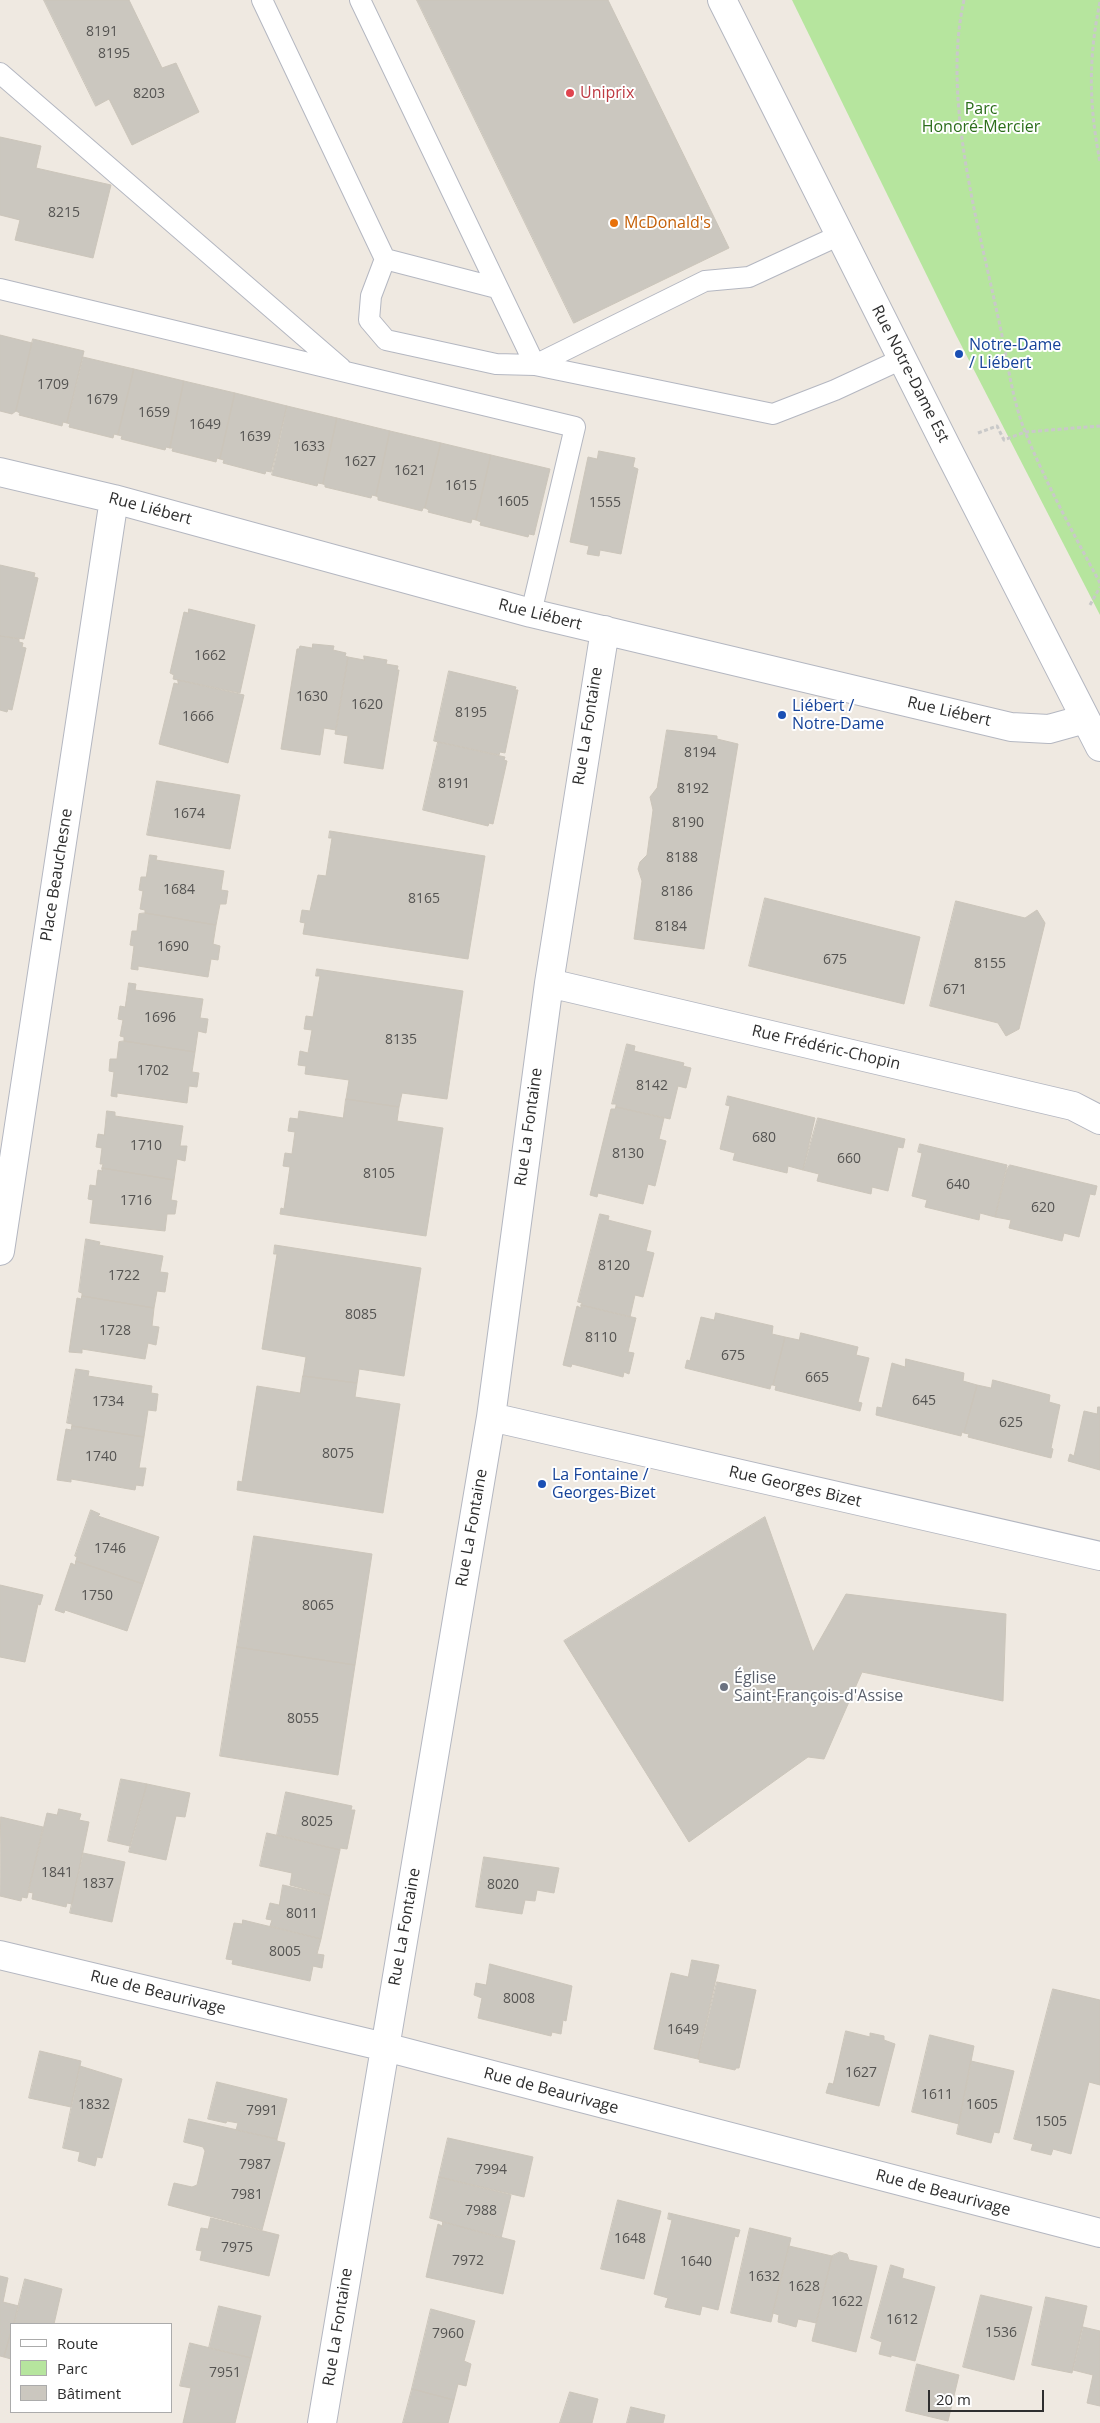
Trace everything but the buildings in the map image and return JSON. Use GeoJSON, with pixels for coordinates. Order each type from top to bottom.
{"type":"FeatureCollection","features":[{"type":"Feature","properties":{"kind":"street","name":"Rue Notre-Dame Est"},"geometry":{"type":"LineString","coordinates":[[722,0],[1100,747]]}},
{"type":"Feature","properties":{"kind":"street","name":"Rue Liébert"},"geometry":{"type":"LineString","coordinates":[[0,472],[114,499],[531,613],[1011,727],[1049,729],[1085,719]]}},
{"type":"Feature","properties":{"kind":"street","name":"Place Beauchesne"},"geometry":{"type":"LineString","coordinates":[[0,1251],[114,499]]}},
{"type":"Feature","properties":{"kind":"street","name":"Rue La Fontaine"},"geometry":{"type":"LineString","coordinates":[[322,2423],[491,1417],[549,983],[604,630]]}},
{"type":"Feature","properties":{"kind":"street","name":"Rue Frédéric-Chopin"},"geometry":{"type":"LineString","coordinates":[[549,983],[1073,1106],[1100,1120]]}},
{"type":"Feature","properties":{"kind":"street","name":"Rue Georges Bizet"},"geometry":{"type":"LineString","coordinates":[[491,1417],[1100,1556]]}},
{"type":"Feature","properties":{"kind":"street","name":"Rue de Beaurivage"},"geometry":{"type":"LineString","coordinates":[[0,1955],[385,2047],[1100,2234]]}},
{"type":"Feature","properties":{"kind":"lane"},"geometry":{"type":"LineString","coordinates":[[262,0],[385,260],[371,296],[369,320],[386,340],[496,364],[535,365],[772,414],[835,390],[902,359]]}},
{"type":"Feature","properties":{"kind":"lane"},"geometry":{"type":"LineString","coordinates":[[360,0],[496,288],[535,365]]}},
{"type":"Feature","properties":{"kind":"lane"},"geometry":{"type":"LineString","coordinates":[[0,74],[344,370]]}},
{"type":"Feature","properties":{"kind":"lane"},"geometry":{"type":"LineString","coordinates":[[535,365],[705,281],[749,278],[840,235]]}},
{"type":"Feature","properties":{"kind":"lane"},"geometry":{"type":"LineString","coordinates":[[385,260],[496,288]]}},
{"type":"Feature","properties":{"kind":"lane"},"geometry":{"type":"LineString","coordinates":[[0,289],[344,370],[575,427],[531,613]]}},
{"type":"Feature","properties":{"kind":"path"},"geometry":{"type":"LineString","coordinates":[[964,0],[959,23],[956,74],[962,134],[984,250],[1025,432],[1100,585],[1090,605]]}},
{"type":"Feature","properties":{"kind":"path"},"geometry":{"type":"LineString","coordinates":[[1100,2],[1092,44],[1090,88],[1093,124],[1100,162]]}},
{"type":"Feature","properties":{"kind":"path"},"geometry":{"type":"LineString","coordinates":[[982,431],[996,426],[1004,440],[1025,432],[1100,426]]}},
{"type":"Feature","properties":{"kind":"green space","name":"Parc Honoré-Mercier"},"geometry":{"type":"Polygon","coordinates":[[[792,0],[1100,0],[1100,615],[956,335],[792,0]]]}},
{"type":"Feature","properties":{"kind":"place","name":"Uniprix"},"geometry":{"type":"Point","coordinates":[570,93]}},
{"type":"Feature","properties":{"kind":"place","name":"McDonald's"},"geometry":{"type":"Point","coordinates":[614,223]}},
{"type":"Feature","properties":{"kind":"place","name":"Notre-Dame / Liébert"},"geometry":{"type":"Point","coordinates":[959,354]}},
{"type":"Feature","properties":{"kind":"place","name":"Liébert / Notre-Dame"},"geometry":{"type":"Point","coordinates":[782,715]}},
{"type":"Feature","properties":{"kind":"place","name":"La Fontaine / Georges-Bizet"},"geometry":{"type":"Point","coordinates":[542,1484]}},
{"type":"Feature","properties":{"kind":"place","name":"Église Saint-François-d'Assise"},"geometry":{"type":"Point","coordinates":[724,1687]}}]}
